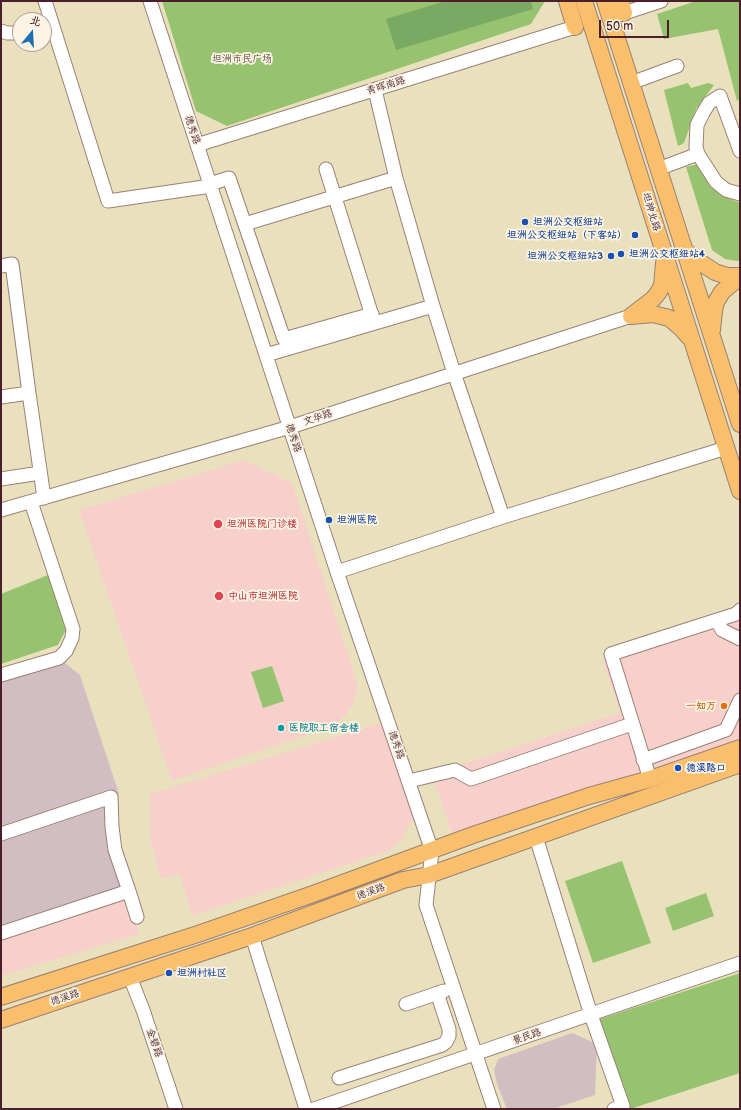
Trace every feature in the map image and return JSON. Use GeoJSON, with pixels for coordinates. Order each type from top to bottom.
{"type":"FeatureCollection","features":[{"type":"Feature","properties":{"kind":"main road","name":"坦神北路"},"geometry":{"type":"LineString","coordinates":[[584,1],[740,491]]}},
{"type":"Feature","properties":{"kind":"main road","name":"坦神北路"},"geometry":{"type":"LineString","coordinates":[[605,1],[618,11],[631,83],[740,424]]}},
{"type":"Feature","properties":{"kind":"main road"},"geometry":{"type":"LineString","coordinates":[[569,2],[575,27]]}},
{"type":"Feature","properties":{"kind":"main road"},"geometry":{"type":"LineString","coordinates":[[683,248],[692,257],[715,272],[728,276],[740,277]]}},
{"type":"Feature","properties":{"kind":"main road"},"geometry":{"type":"LineString","coordinates":[[631,316],[653,298],[662,286],[664,255]]}},
{"type":"Feature","properties":{"kind":"main road"},"geometry":{"type":"LineString","coordinates":[[713,340],[712,321],[716,302],[722,292],[740,277]]}},
{"type":"Feature","properties":{"kind":"main road"},"geometry":{"type":"LineString","coordinates":[[631,316],[653,314],[669,318],[682,329],[692,341]]}},
{"type":"Feature","properties":{"kind":"main road","name":"德溪路"},"geometry":{"type":"LineString","coordinates":[[1,997],[198,934],[589,796],[738,756]]}},
{"type":"Feature","properties":{"kind":"main road","name":"德溪路"},"geometry":{"type":"LineString","coordinates":[[1,1020],[252,936],[403,880],[429,875],[536,837],[738,756]]}},
{"type":"Feature","properties":{"kind":"street"},"geometry":{"type":"LineString","coordinates":[[45,1],[46,12]]}},
{"type":"Feature","properties":{"kind":"street","name":"德秀路"},"geometry":{"type":"LineString","coordinates":[[150,1],[337,572],[432,851],[426,905],[494,1109]]}},
{"type":"Feature","properties":{"kind":"street"},"geometry":{"type":"LineString","coordinates":[[618,11],[661,1]]}},
{"type":"Feature","properties":{"kind":"street","name":"青晖南路"},"geometry":{"type":"LineString","coordinates":[[197,145],[575,27]]}},
{"type":"Feature","properties":{"kind":"street"},"geometry":{"type":"LineString","coordinates":[[1,31],[12,33]]}},
{"type":"Feature","properties":{"kind":"street"},"geometry":{"type":"LineString","coordinates":[[52,42],[108,201],[210,185],[230,178],[284,339],[433,306]]}},
{"type":"Feature","properties":{"kind":"street"},"geometry":{"type":"LineString","coordinates":[[631,83],[677,66]]}},
{"type":"Feature","properties":{"kind":"street"},"geometry":{"type":"LineString","coordinates":[[375,90],[396,178],[433,306],[503,517]]}},
{"type":"Feature","properties":{"kind":"street"},"geometry":{"type":"LineString","coordinates":[[740,151],[720,96],[709,103],[697,125],[696,147],[698,154],[716,182],[726,190],[740,194]]}},
{"type":"Feature","properties":{"kind":"street"},"geometry":{"type":"LineString","coordinates":[[658,169],[698,154]]}},
{"type":"Feature","properties":{"kind":"street"},"geometry":{"type":"LineString","coordinates":[[326,169],[373,319]]}},
{"type":"Feature","properties":{"kind":"street"},"geometry":{"type":"LineString","coordinates":[[245,224],[396,178]]}},
{"type":"Feature","properties":{"kind":"street"},"geometry":{"type":"LineString","coordinates":[[1,266],[12,264],[44,498]]}},
{"type":"Feature","properties":{"kind":"street","name":"文华路"},"geometry":{"type":"LineString","coordinates":[[1,510],[290,427],[631,316]]}},
{"type":"Feature","properties":{"kind":"street"},"geometry":{"type":"LineString","coordinates":[[266,355],[373,319]]}},
{"type":"Feature","properties":{"kind":"street"},"geometry":{"type":"LineString","coordinates":[[1,397],[29,394]]}},
{"type":"Feature","properties":{"kind":"street"},"geometry":{"type":"LineString","coordinates":[[337,572],[503,517],[726,448]]}},
{"type":"Feature","properties":{"kind":"street"},"geometry":{"type":"LineString","coordinates":[[1,479],[40,473]]}},
{"type":"Feature","properties":{"kind":"street"},"geometry":{"type":"LineString","coordinates":[[1,675],[59,658],[66,651],[69,645],[73,629],[31,502]]}},
{"type":"Feature","properties":{"kind":"street"},"geometry":{"type":"LineString","coordinates":[[650,779],[611,654],[736,614],[740,610]]}},
{"type":"Feature","properties":{"kind":"street"},"geometry":{"type":"LineString","coordinates":[[717,620],[722,630],[740,639]]}},
{"type":"Feature","properties":{"kind":"street"},"geometry":{"type":"LineString","coordinates":[[644,760],[726,730],[740,700]]}},
{"type":"Feature","properties":{"kind":"street"},"geometry":{"type":"LineString","coordinates":[[409,781],[455,770],[471,779],[632,724]]}},
{"type":"Feature","properties":{"kind":"street"},"geometry":{"type":"LineString","coordinates":[[1,834],[111,797],[112,827],[115,850],[137,917]]}},
{"type":"Feature","properties":{"kind":"street"},"geometry":{"type":"LineString","coordinates":[[536,837],[591,1014],[623,1106],[614,1109]]}},
{"type":"Feature","properties":{"kind":"street"},"geometry":{"type":"LineString","coordinates":[[1,933],[129,891]]}},
{"type":"Feature","properties":{"kind":"street"},"geometry":{"type":"LineString","coordinates":[[252,936],[306,1109]]}},
{"type":"Feature","properties":{"kind":"street","name":"景民路"},"geometry":{"type":"LineString","coordinates":[[314,1109],[740,963]]}},
{"type":"Feature","properties":{"kind":"street","name":"金碧路"},"geometry":{"type":"LineString","coordinates":[[130,977],[143,1010],[176,1109]]}},
{"type":"Feature","properties":{"kind":"street"},"geometry":{"type":"LineString","coordinates":[[406,1004],[453,988]]}},
{"type":"Feature","properties":{"kind":"street"},"geometry":{"type":"LineString","coordinates":[[339,1078],[442,1046],[449,1036],[449,1029],[437,994]]}},
{"type":"Feature","properties":{"kind":"street"},"geometry":{"type":"LineString","coordinates":[[396,1060],[402,1079]]}},
{"type":"Feature","properties":{"kind":"shaded area","name":"中山市坦洲医院"},"geometry":{"type":"Polygon","coordinates":[[[244,460],[292,483],[357,682],[357,692],[352,706],[335,725],[172,781],[79,510],[244,460]]]}},
{"type":"Feature","properties":{"kind":"shaded area"},"geometry":{"type":"Polygon","coordinates":[[[740,617],[740,740],[452,833],[432,774],[620,713],[603,661],[740,617]]]}},
{"type":"Feature","properties":{"kind":"shaded area"},"geometry":{"type":"Polygon","coordinates":[[[59,658],[80,675],[119,794],[111,798],[129,891],[1,933],[1,675],[59,658]]]}},
{"type":"Feature","properties":{"kind":"shaded area"},"geometry":{"type":"Polygon","coordinates":[[[388,721],[418,807],[402,840],[391,850],[192,916],[180,874],[161,879],[151,843],[150,794],[388,721]]]}},
{"type":"Feature","properties":{"kind":"shaded area"},"geometry":{"type":"Polygon","coordinates":[[[129,891],[139,934],[1,976],[1,933],[129,891]]]}},
{"type":"Feature","properties":{"kind":"shaded area"},"geometry":{"type":"Polygon","coordinates":[[[572,1033],[597,1044],[595,1095],[553,1109],[507,1109],[497,1084],[494,1070],[498,1059],[572,1033]]]}},
{"type":"Feature","properties":{"kind":"green space","name":"坦洲市民广场"},"geometry":{"type":"Polygon","coordinates":[[[162,1],[545,1],[531,24],[227,126],[196,111],[162,1]]]}},
{"type":"Feature","properties":{"kind":"green space"},"geometry":{"type":"Polygon","coordinates":[[[446,1],[531,1],[533,9],[396,50],[386,19],[446,1]]]}},
{"type":"Feature","properties":{"kind":"green space"},"geometry":{"type":"Polygon","coordinates":[[[696,1],[740,1],[740,99],[737,101],[718,29],[664,39],[657,14],[696,1]]]}},
{"type":"Feature","properties":{"kind":"green space"},"geometry":{"type":"Polygon","coordinates":[[[688,83],[691,88],[708,83],[714,85],[696,109],[684,143],[678,146],[664,90],[688,83]]]}},
{"type":"Feature","properties":{"kind":"green space"},"geometry":{"type":"Polygon","coordinates":[[[698,164],[707,180],[720,195],[740,203],[740,260],[725,259],[712,250],[686,167],[698,164]]]}},
{"type":"Feature","properties":{"kind":"green space"},"geometry":{"type":"Polygon","coordinates":[[[48,575],[66,630],[58,645],[1,664],[1,594],[48,575]]]}},
{"type":"Feature","properties":{"kind":"green space"},"geometry":{"type":"Polygon","coordinates":[[[272,666],[284,701],[263,708],[251,672],[272,666]]]}},
{"type":"Feature","properties":{"kind":"green space"},"geometry":{"type":"Polygon","coordinates":[[[622,861],[651,943],[593,963],[565,881],[622,861]]]}},
{"type":"Feature","properties":{"kind":"green space"},"geometry":{"type":"Polygon","coordinates":[[[706,893],[714,916],[673,931],[665,908],[706,893]]]}},
{"type":"Feature","properties":{"kind":"green space"},"geometry":{"type":"Polygon","coordinates":[[[740,973],[740,1073],[630,1109],[600,1019],[740,973]]]}},
{"type":"Feature","properties":{"kind":"place","name":"坦洲公交枢纽站"},"geometry":{"type":"Point","coordinates":[525,222]}},
{"type":"Feature","properties":{"kind":"place","name":"坦洲公交枢纽站（下客站）"},"geometry":{"type":"Point","coordinates":[635,235]}},
{"type":"Feature","properties":{"kind":"place","name":"坦洲公交枢纽站4"},"geometry":{"type":"Point","coordinates":[621,254]}},
{"type":"Feature","properties":{"kind":"place","name":"坦洲公交枢纽站3"},"geometry":{"type":"Point","coordinates":[611,256]}},
{"type":"Feature","properties":{"kind":"place","name":"坦洲医院"},"geometry":{"type":"Point","coordinates":[329,520]}},
{"type":"Feature","properties":{"kind":"place","name":"坦洲医院门诊楼"},"geometry":{"type":"Point","coordinates":[218,524]}},
{"type":"Feature","properties":{"kind":"place","name":"中山市坦洲医院"},"geometry":{"type":"Point","coordinates":[219,596]}},
{"type":"Feature","properties":{"kind":"place","name":"一知万"},"geometry":{"type":"Point","coordinates":[724,706]}},
{"type":"Feature","properties":{"kind":"place","name":"医院职工宿舍楼"},"geometry":{"type":"Point","coordinates":[281,728]}},
{"type":"Feature","properties":{"kind":"place","name":"德溪路口"},"geometry":{"type":"Point","coordinates":[678,768]}},
{"type":"Feature","properties":{"kind":"place","name":"坦洲村社区"},"geometry":{"type":"Point","coordinates":[169,973]}}]}
